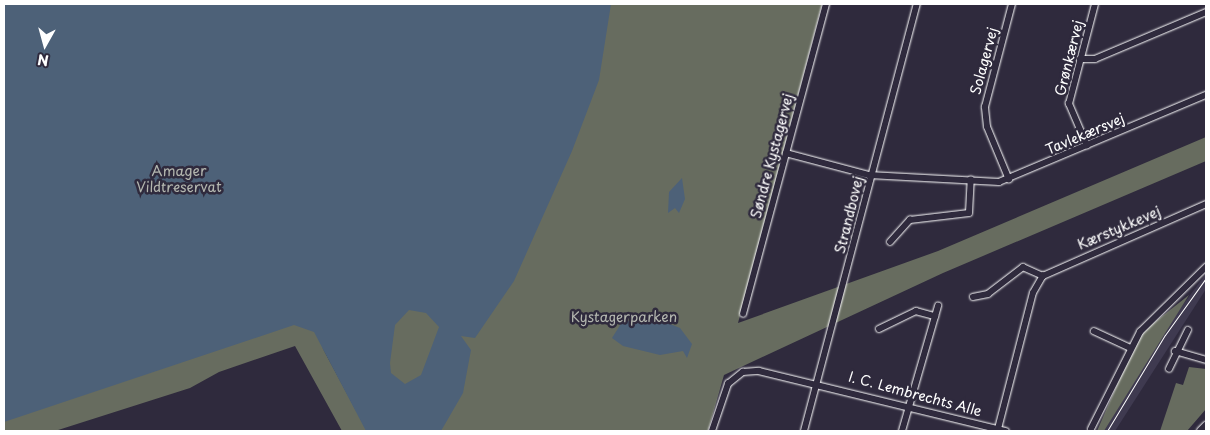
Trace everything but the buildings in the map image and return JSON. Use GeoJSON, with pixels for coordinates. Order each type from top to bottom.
{"type":"FeatureCollection","features":[{"type":"Feature","properties":{"kind":"main road"},"geometry":{"type":"LineString","coordinates":[[1201,431],[1206,426]]}},
{"type":"Feature","properties":{"kind":"street","name":"Søndre Kystagervej"},"geometry":{"type":"LineString","coordinates":[[743,314],[826,4]]}},
{"type":"Feature","properties":{"kind":"street","name":"Strandbovej"},"geometry":{"type":"LineString","coordinates":[[804,431],[917,4]]}},
{"type":"Feature","properties":{"kind":"street","name":"Solagervej"},"geometry":{"type":"LineString","coordinates":[[1009,180],[987,127],[985,107],[1012,4]]}},
{"type":"Feature","properties":{"kind":"street","name":"Grønkærvej"},"geometry":{"type":"LineString","coordinates":[[1087,146],[1069,104],[1095,4]]}},
{"type":"Feature","properties":{"kind":"street"},"geometry":{"type":"LineString","coordinates":[[1080,59],[1096,59],[1206,12]]}},
{"type":"Feature","properties":{"kind":"street","name":"Tavlekærsvej"},"geometry":{"type":"LineString","coordinates":[[786,152],[872,175],[1009,180],[1206,95]]}},
{"type":"Feature","properties":{"kind":"street"},"geometry":{"type":"LineString","coordinates":[[890,242],[910,220],[969,213],[971,180]]}},
{"type":"Feature","properties":{"kind":"street","name":"Kærstykkevej"},"geometry":{"type":"LineString","coordinates":[[1043,276],[1206,204]]}},
{"type":"Feature","properties":{"kind":"street"},"geometry":{"type":"LineString","coordinates":[[973,297],[988,294],[1023,267],[1043,276],[1033,293],[998,429]]}},
{"type":"Feature","properties":{"kind":"street"},"geometry":{"type":"LineString","coordinates":[[1091,428],[1130,348],[1149,321],[1178,298],[1206,267]]}},
{"type":"Feature","properties":{"kind":"street"},"geometry":{"type":"LineString","coordinates":[[902,431],[911,406],[938,306]]}},
{"type":"Feature","properties":{"kind":"street"},"geometry":{"type":"LineString","coordinates":[[879,329],[916,311],[935,316]]}},
{"type":"Feature","properties":{"kind":"street"},"geometry":{"type":"LineString","coordinates":[[1169,369],[1175,351],[1188,330]]}},
{"type":"Feature","properties":{"kind":"street"},"geometry":{"type":"LineString","coordinates":[[1094,331],[1130,348]]}},
{"type":"Feature","properties":{"kind":"street"},"geometry":{"type":"LineString","coordinates":[[1175,351],[1206,360]]}},
{"type":"Feature","properties":{"kind":"street","name":"I. C. Lembrechts Alle"},"geometry":{"type":"LineString","coordinates":[[712,431],[721,396],[743,372],[817,382],[1006,431]]}},
{"type":"Feature","properties":{"kind":"shaded area"},"geometry":{"type":"Polygon","coordinates":[[[1206,274],[1206,289],[1115,431],[1104,431],[1176,314],[1206,274]]]}},
{"type":"Feature","properties":{"kind":"green space","name":"Amager Vildtreservat"},"geometry":{"type":"Polygon","coordinates":[[[4,4],[822,4],[738,323],[938,251],[1206,137],[1206,161],[943,273],[724,375],[708,431],[372,431],[322,347],[367,431],[342,431],[295,346],[219,372],[190,388],[55,431],[4,431],[4,4]]]}},
{"type":"Feature","properties":{"kind":"green space"},"geometry":{"type":"Polygon","coordinates":[[[1189,295],[1104,431],[1097,431],[1134,346],[1146,329],[1189,295]]]}},
{"type":"Feature","properties":{"kind":"green space"},"geometry":{"type":"Polygon","coordinates":[[[1189,367],[1206,369],[1206,409],[1187,431],[1160,431],[1176,383],[1183,385],[1189,367]]]}},
{"type":"Feature","properties":{"kind":"water","name":"Amager Vildtreservat"},"geometry":{"type":"Polygon","coordinates":[[[4,4],[611,4],[599,80],[572,151],[514,281],[475,338],[461,336],[471,350],[463,393],[441,431],[366,431],[314,332],[294,325],[4,422],[4,4]],[[409,310],[395,325],[390,363],[391,373],[405,384],[421,375],[439,327],[426,313],[409,310]]]}},
{"type":"Feature","properties":{"kind":"water"},"geometry":{"type":"Polygon","coordinates":[[[682,178],[685,199],[679,213],[675,208],[668,213],[669,192],[682,178]]]}},
{"type":"Feature","properties":{"kind":"water"},"geometry":{"type":"Polygon","coordinates":[[[653,317],[680,328],[692,344],[687,358],[683,351],[660,355],[623,346],[612,338],[622,322],[653,317]]]}},
{"type":"Feature","properties":{"kind":"tram line"},"geometry":{"type":"LineString","coordinates":[[1107,431],[1165,335],[1206,278]]}},
{"type":"Feature","properties":{"kind":"park label","name":"Kystagerparken"},"geometry":{"type":"Point","coordinates":[624,317]}}]}
